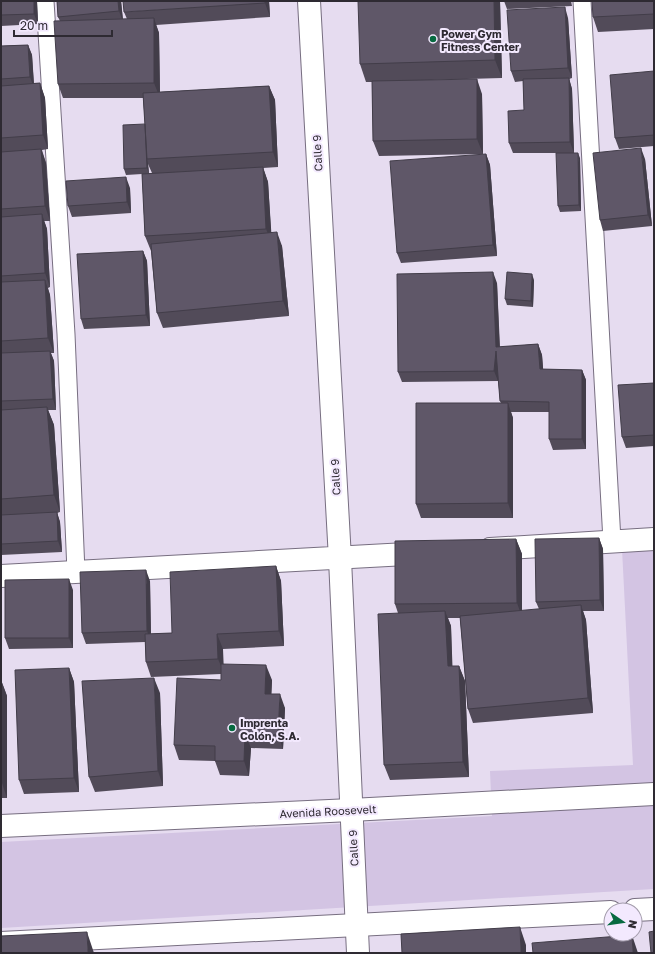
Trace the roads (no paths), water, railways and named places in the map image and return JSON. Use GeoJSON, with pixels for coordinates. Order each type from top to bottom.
{"type":"FeatureCollection","features":[{"type":"Feature","properties":{"kind":"street","name":"Calle 9"},"geometry":{"type":"LineString","coordinates":[[309,1],[340,559],[358,953]]}},
{"type":"Feature","properties":{"kind":"street"},"geometry":{"type":"LineString","coordinates":[[472,550],[654,539]]}},
{"type":"Feature","properties":{"kind":"street"},"geometry":{"type":"LineString","coordinates":[[1,576],[340,559],[441,552]]}},
{"type":"Feature","properties":{"kind":"street","name":"Avenida Roosevelt"},"geometry":{"type":"LineString","coordinates":[[1,826],[654,794]]}},
{"type":"Feature","properties":{"kind":"street"},"geometry":{"type":"LineString","coordinates":[[643,910],[654,910]]}},
{"type":"Feature","properties":{"kind":"street"},"geometry":{"type":"LineString","coordinates":[[1,943],[603,912]]}},
{"type":"Feature","properties":{"kind":"lane"},"geometry":{"type":"LineString","coordinates":[[45,1],[66,334],[76,572]]}},
{"type":"Feature","properties":{"kind":"lane"},"geometry":{"type":"LineString","coordinates":[[582,1],[612,541]]}},
{"type":"Feature","properties":{"kind":"place","name":"Power Gym Fitness Center"},"geometry":{"type":"Point","coordinates":[433,39]}},
{"type":"Feature","properties":{"kind":"place","name":"Imprenta Colón, S.A."},"geometry":{"type":"Point","coordinates":[232,728]}}]}
